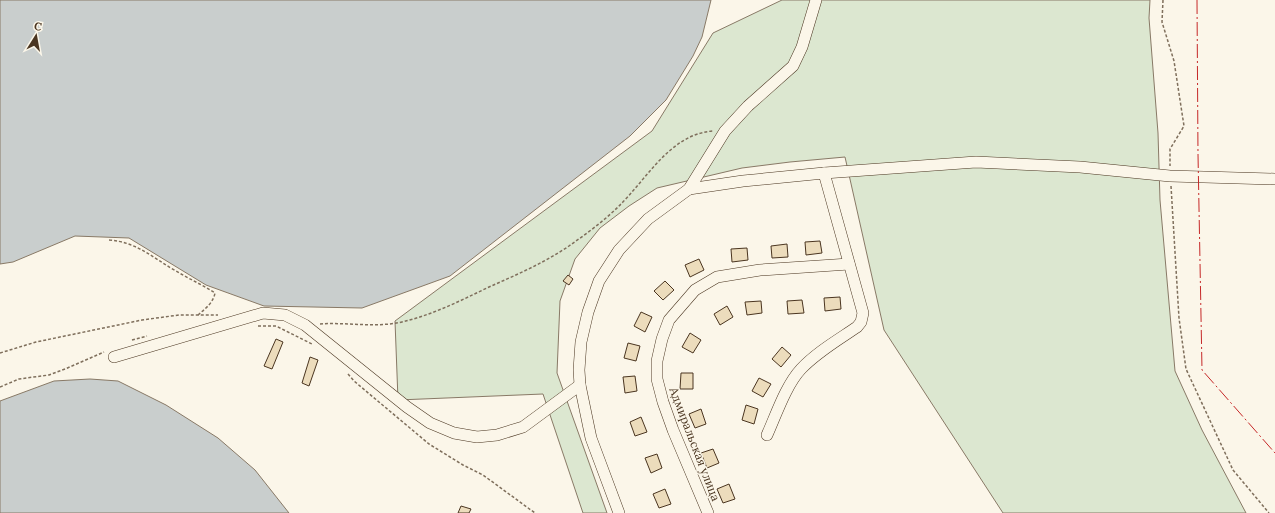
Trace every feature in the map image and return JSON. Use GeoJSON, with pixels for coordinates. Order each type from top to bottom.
{"type":"FeatureCollection","features":[{"type":"Feature","properties":{"kind":"street"},"geometry":{"type":"LineString","coordinates":[[619,513],[591,438],[580,385],[579,370],[581,342],[588,312],[599,281],[619,250],[648,219],[689,189],[725,131],[748,106],[793,66],[802,47],[816,0]]}},
{"type":"Feature","properties":{"kind":"street"},"geometry":{"type":"LineString","coordinates":[[689,189],[743,181],[976,162],[1080,166],[1170,176],[1275,179]]}},
{"type":"Feature","properties":{"kind":"street"},"geometry":{"type":"LineString","coordinates":[[767,435],[787,391],[800,370],[816,356],[857,327],[861,322],[862,313],[824,174]]}},
{"type":"Feature","properties":{"kind":"street","name":"Адмиральская улица"},"geometry":{"type":"LineString","coordinates":[[708,513],[673,430],[663,402],[658,379],[657,361],[662,339],[670,320],[695,290],[717,277],[760,270],[849,264]]}},
{"type":"Feature","properties":{"kind":"street"},"geometry":{"type":"LineString","coordinates":[[109,354],[263,313],[285,315],[305,325],[407,407],[430,423],[454,433],[477,437],[497,435],[523,427],[580,385]]}},
{"type":"Feature","properties":{"kind":"path"},"geometry":{"type":"LineString","coordinates":[[1163,0],[1162,22],[1174,60],[1184,126],[1170,149],[1170,176],[1179,318],[1186,369],[1233,470],[1269,513]]}},
{"type":"Feature","properties":{"kind":"path"},"geometry":{"type":"LineString","coordinates":[[305,325],[336,323],[388,324],[402,322],[438,310],[537,265],[570,245],[607,217],[632,192],[666,153],[677,145],[686,139],[704,132],[725,131]]}},
{"type":"Feature","properties":{"kind":"path"},"geometry":{"type":"LineString","coordinates":[[110,240],[121,241],[140,248],[215,293],[214,299],[208,307],[198,315]]}},
{"type":"Feature","properties":{"kind":"path"},"geometry":{"type":"LineString","coordinates":[[0,353],[36,342],[142,320],[179,315],[220,315]]}},
{"type":"Feature","properties":{"kind":"path"},"geometry":{"type":"LineString","coordinates":[[271,324],[316,347]]}},
{"type":"Feature","properties":{"kind":"path"},"geometry":{"type":"LineString","coordinates":[[252,326],[282,326]]}},
{"type":"Feature","properties":{"kind":"path"},"geometry":{"type":"LineString","coordinates":[[130,341],[150,335]]}},
{"type":"Feature","properties":{"kind":"path"},"geometry":{"type":"LineString","coordinates":[[0,387],[20,379],[54,373],[109,354]]}},
{"type":"Feature","properties":{"kind":"path"},"geometry":{"type":"LineString","coordinates":[[347,373],[372,397],[429,444],[463,465],[483,475],[535,513]]}},
{"type":"Feature","properties":{"kind":"green space"},"geometry":{"type":"Polygon","coordinates":[[[782,0],[1150,0],[1149,18],[1158,133],[1160,200],[1175,371],[1202,430],[1246,513],[1003,513],[884,330],[845,157],[742,168],[657,188],[629,206],[600,228],[575,259],[560,301],[557,373],[607,513],[583,513],[543,394],[398,400],[395,321],[652,131],[713,33],[782,0]]]}},
{"type":"Feature","properties":{"kind":"shaded area"},"geometry":{"type":"Polygon","coordinates":[[[0,0],[711,0],[702,37],[693,56],[666,100],[630,136],[450,276],[362,308],[264,306],[206,285],[129,238],[75,236],[13,262],[0,264],[0,0]]]}},
{"type":"Feature","properties":{"kind":"shaded area"},"geometry":{"type":"Polygon","coordinates":[[[90,379],[118,381],[166,405],[218,438],[255,470],[289,513],[0,513],[0,401],[54,381],[90,379]]]}},
{"type":"Feature","properties":{"kind":"building"},"geometry":{"type":"Polygon","coordinates":[[[820,241],[822,253],[806,255],[805,242],[820,241]]]}},
{"type":"Feature","properties":{"kind":"building"},"geometry":{"type":"Polygon","coordinates":[[[787,244],[788,257],[772,258],[771,246],[787,244]]]}},
{"type":"Feature","properties":{"kind":"building"},"geometry":{"type":"Polygon","coordinates":[[[747,248],[748,260],[732,262],[731,249],[747,248]]]}},
{"type":"Feature","properties":{"kind":"building"},"geometry":{"type":"Polygon","coordinates":[[[699,259],[704,270],[690,277],[685,265],[699,259]]]}},
{"type":"Feature","properties":{"kind":"building"},"geometry":{"type":"Polygon","coordinates":[[[568,275],[573,279],[569,285],[563,281],[568,275]]]}},
{"type":"Feature","properties":{"kind":"building"},"geometry":{"type":"Polygon","coordinates":[[[665,281],[674,290],[663,300],[654,291],[665,281]]]}},
{"type":"Feature","properties":{"kind":"building"},"geometry":{"type":"Polygon","coordinates":[[[840,297],[841,309],[825,311],[824,298],[840,297]]]}},
{"type":"Feature","properties":{"kind":"building"},"geometry":{"type":"Polygon","coordinates":[[[802,300],[804,313],[788,314],[787,301],[802,300]]]}},
{"type":"Feature","properties":{"kind":"building"},"geometry":{"type":"Polygon","coordinates":[[[761,301],[762,313],[747,315],[745,302],[761,301]]]}},
{"type":"Feature","properties":{"kind":"building"},"geometry":{"type":"Polygon","coordinates":[[[727,306],[733,317],[720,325],[714,314],[727,306]]]}},
{"type":"Feature","properties":{"kind":"building"},"geometry":{"type":"Polygon","coordinates":[[[641,312],[652,317],[645,332],[634,326],[641,312]]]}},
{"type":"Feature","properties":{"kind":"building"},"geometry":{"type":"Polygon","coordinates":[[[690,333],[701,340],[693,353],[682,347],[690,333]]]}},
{"type":"Feature","properties":{"kind":"building"},"geometry":{"type":"Polygon","coordinates":[[[276,339],[283,342],[272,369],[264,366],[276,339]]]}},
{"type":"Feature","properties":{"kind":"building"},"geometry":{"type":"Polygon","coordinates":[[[628,343],[640,346],[636,361],[624,358],[628,343]]]}},
{"type":"Feature","properties":{"kind":"building"},"geometry":{"type":"Polygon","coordinates":[[[782,347],[791,355],[781,367],[772,359],[782,347]]]}},
{"type":"Feature","properties":{"kind":"building"},"geometry":{"type":"Polygon","coordinates":[[[310,357],[318,360],[309,386],[302,383],[310,357]]]}},
{"type":"Feature","properties":{"kind":"building"},"geometry":{"type":"Polygon","coordinates":[[[681,373],[693,373],[693,389],[680,389],[681,373]]]}},
{"type":"Feature","properties":{"kind":"building"},"geometry":{"type":"Polygon","coordinates":[[[635,376],[637,391],[625,393],[623,377],[635,376]]]}},
{"type":"Feature","properties":{"kind":"building"},"geometry":{"type":"Polygon","coordinates":[[[759,378],[771,384],[763,397],[752,391],[759,378]]]}},
{"type":"Feature","properties":{"kind":"building"},"geometry":{"type":"Polygon","coordinates":[[[746,405],[758,409],[754,424],[742,420],[746,405]]]}},
{"type":"Feature","properties":{"kind":"building"},"geometry":{"type":"Polygon","coordinates":[[[701,409],[706,424],[695,428],[689,414],[701,409]]]}},
{"type":"Feature","properties":{"kind":"building"},"geometry":{"type":"Polygon","coordinates":[[[641,417],[647,432],[635,436],[630,422],[641,417]]]}},
{"type":"Feature","properties":{"kind":"building"},"geometry":{"type":"Polygon","coordinates":[[[713,449],[719,463],[707,468],[701,453],[713,449]]]}},
{"type":"Feature","properties":{"kind":"building"},"geometry":{"type":"Polygon","coordinates":[[[657,454],[662,468],[651,473],[645,458],[657,454]]]}},
{"type":"Feature","properties":{"kind":"building"},"geometry":{"type":"Polygon","coordinates":[[[729,484],[735,499],[723,503],[717,489],[729,484]]]}},
{"type":"Feature","properties":{"kind":"building"},"geometry":{"type":"Polygon","coordinates":[[[665,489],[671,504],[659,508],[653,494],[665,489]]]}},
{"type":"Feature","properties":{"kind":"building"},"geometry":{"type":"Polygon","coordinates":[[[461,506],[471,509],[469,513],[458,513],[461,506]]]}},
{"type":"Feature","properties":{"kind":"power"},"geometry":{"type":"LineString","coordinates":[[1197,0],[1202,370],[1275,453]]}}]}
